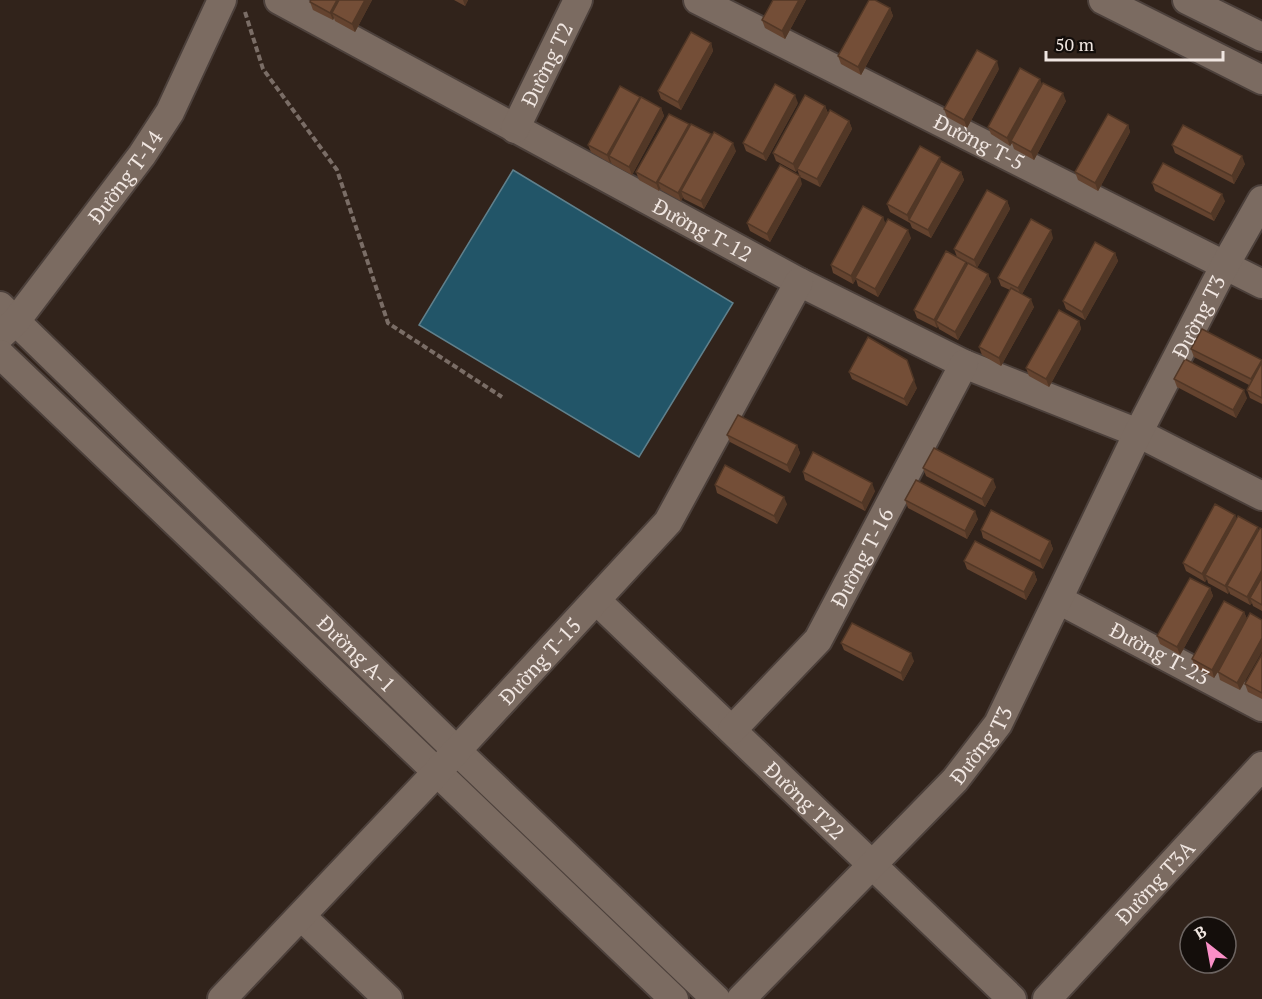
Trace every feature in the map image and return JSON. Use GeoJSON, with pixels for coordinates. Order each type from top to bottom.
{"type":"FeatureCollection","features":[{"type":"Feature","properties":{"kind":"street","name":"Đường T-12"},"geometry":{"type":"LineString","coordinates":[[279,0],[799,282],[964,364],[1138,433]]}},
{"type":"Feature","properties":{"kind":"street","name":"Đường T2"},"geometry":{"type":"LineString","coordinates":[[515,129],[578,0]]}},
{"type":"Feature","properties":{"kind":"street","name":"Đường T-5"},"geometry":{"type":"LineString","coordinates":[[698,0],[1262,284]]}},
{"type":"Feature","properties":{"kind":"street"},"geometry":{"type":"LineString","coordinates":[[1103,0],[1262,80]]}},
{"type":"Feature","properties":{"kind":"street"},"geometry":{"type":"LineString","coordinates":[[1187,0],[1262,37]]}},
{"type":"Feature","properties":{"kind":"street","name":"Đường T-14"},"geometry":{"type":"LineString","coordinates":[[5,321],[142,155],[233,5]]}},
{"type":"Feature","properties":{"kind":"street","name":"Đường T3"},"geometry":{"type":"LineString","coordinates":[[741,999],[955,780],[998,724],[1138,433],[1262,200]]}},
{"type":"Feature","properties":{"kind":"street","name":"Đường T-15"},"geometry":{"type":"LineString","coordinates":[[222,999],[302,917],[668,522],[799,282]]}},
{"type":"Feature","properties":{"kind":"street","name":"Đường A-1"},"geometry":{"type":"LineString","coordinates":[[5,321],[716,999]]}},
{"type":"Feature","properties":{"kind":"street","name":"Đường A-1"},"geometry":{"type":"LineString","coordinates":[[0,354],[674,999]]}},
{"type":"Feature","properties":{"kind":"street","name":"Đường T-16"},"geometry":{"type":"LineString","coordinates":[[732,730],[818,639],[964,364]]}},
{"type":"Feature","properties":{"kind":"street"},"geometry":{"type":"LineString","coordinates":[[1138,433],[1262,496]]}},
{"type":"Feature","properties":{"kind":"street","name":"Đường T-23"},"geometry":{"type":"LineString","coordinates":[[1059,600],[1262,707]]}},
{"type":"Feature","properties":{"kind":"street","name":"Đường T22"},"geometry":{"type":"LineString","coordinates":[[597,601],[1012,999]]}},
{"type":"Feature","properties":{"kind":"street","name":"Đường T3A"},"geometry":{"type":"LineString","coordinates":[[1047,999],[1262,766]]}},
{"type":"Feature","properties":{"kind":"street"},"geometry":{"type":"LineString","coordinates":[[302,917],[388,999]]}},
{"type":"Feature","properties":{"kind":"path"},"geometry":{"type":"LineString","coordinates":[[233,5],[263,69],[337,170],[388,323],[502,397]]}},
{"type":"Feature","properties":{"kind":"water"},"geometry":{"type":"Polygon","coordinates":[[[513,170],[733,303],[639,457],[419,325],[513,170]]]}},
{"type":"Feature","properties":{"kind":"building"},"geometry":{"type":"Polygon","coordinates":[[[311,0],[337,0],[330,13],[310,2],[311,0]]]}},
{"type":"Feature","properties":{"kind":"building"},"geometry":{"type":"Polygon","coordinates":[[[339,0],[365,0],[352,24],[332,13],[339,0]]]}},
{"type":"Feature","properties":{"kind":"building"},"geometry":{"type":"Polygon","coordinates":[[[773,0],[799,0],[782,31],[762,20],[773,0]]]}},
{"type":"Feature","properties":{"kind":"building"},"geometry":{"type":"Polygon","coordinates":[[[869,0],[875,0],[890,8],[858,67],[838,56],[869,0]]]}},
{"type":"Feature","properties":{"kind":"building"},"geometry":{"type":"Polygon","coordinates":[[[691,32],[711,43],[678,102],[658,91],[691,32]]]}},
{"type":"Feature","properties":{"kind":"building"},"geometry":{"type":"Polygon","coordinates":[[[977,50],[997,61],[964,120],[944,109],[977,50]]]}},
{"type":"Feature","properties":{"kind":"building"},"geometry":{"type":"Polygon","coordinates":[[[1020,68],[1040,79],[1007,138],[988,127],[1020,68]]]}},
{"type":"Feature","properties":{"kind":"building"},"geometry":{"type":"Polygon","coordinates":[[[1043,83],[1063,93],[1031,152],[1011,141],[1043,83]]]}},
{"type":"Feature","properties":{"kind":"building"},"geometry":{"type":"Polygon","coordinates":[[[775,84],[795,95],[763,154],[743,143],[775,84]]]}},
{"type":"Feature","properties":{"kind":"building"},"geometry":{"type":"Polygon","coordinates":[[[620,86],[640,97],[607,155],[588,145],[620,86]]]}},
{"type":"Feature","properties":{"kind":"building"},"geometry":{"type":"Polygon","coordinates":[[[805,95],[825,106],[793,164],[773,153],[805,95]]]}},
{"type":"Feature","properties":{"kind":"building"},"geometry":{"type":"Polygon","coordinates":[[[641,97],[661,108],[629,167],[609,156],[641,97]]]}},
{"type":"Feature","properties":{"kind":"building"},"geometry":{"type":"Polygon","coordinates":[[[830,110],[849,121],[817,179],[797,169],[830,110]]]}},
{"type":"Feature","properties":{"kind":"building"},"geometry":{"type":"Polygon","coordinates":[[[669,114],[689,124],[656,183],[636,172],[669,114]]]}},
{"type":"Feature","properties":{"kind":"building"},"geometry":{"type":"Polygon","coordinates":[[[1108,114],[1128,125],[1095,183],[1075,172],[1108,114]]]}},
{"type":"Feature","properties":{"kind":"building"},"geometry":{"type":"Polygon","coordinates":[[[691,124],[711,134],[678,193],[658,182],[691,124]]]}},
{"type":"Feature","properties":{"kind":"building"},"geometry":{"type":"Polygon","coordinates":[[[1183,125],[1242,156],[1232,176],[1172,145],[1183,125]]]}},
{"type":"Feature","properties":{"kind":"building"},"geometry":{"type":"Polygon","coordinates":[[[714,132],[733,143],[701,201],[681,191],[714,132]]]}},
{"type":"Feature","properties":{"kind":"building"},"geometry":{"type":"Polygon","coordinates":[[[920,146],[940,157],[907,215],[887,204],[920,146]]]}},
{"type":"Feature","properties":{"kind":"building"},"geometry":{"type":"Polygon","coordinates":[[[941,161],[961,172],[928,230],[909,220],[941,161]]]}},
{"type":"Feature","properties":{"kind":"building"},"geometry":{"type":"Polygon","coordinates":[[[1163,163],[1222,194],[1211,214],[1152,183],[1163,163]]]}},
{"type":"Feature","properties":{"kind":"building"},"geometry":{"type":"Polygon","coordinates":[[[780,165],[800,176],[767,234],[747,223],[780,165]]]}},
{"type":"Feature","properties":{"kind":"building"},"geometry":{"type":"Polygon","coordinates":[[[987,190],[1007,201],[974,260],[954,249],[987,190]]]}},
{"type":"Feature","properties":{"kind":"building"},"geometry":{"type":"Polygon","coordinates":[[[863,206],[883,217],[851,276],[831,265],[863,206]]]}},
{"type":"Feature","properties":{"kind":"building"},"geometry":{"type":"Polygon","coordinates":[[[888,219],[908,230],[875,289],[855,278],[888,219]]]}},
{"type":"Feature","properties":{"kind":"building"},"geometry":{"type":"Polygon","coordinates":[[[1031,219],[1051,230],[1018,288],[998,278],[1031,219]]]}},
{"type":"Feature","properties":{"kind":"building"},"geometry":{"type":"Polygon","coordinates":[[[1095,242],[1115,253],[1082,312],[1063,301],[1095,242]]]}},
{"type":"Feature","properties":{"kind":"building"},"geometry":{"type":"Polygon","coordinates":[[[946,251],[966,262],[934,320],[914,310],[946,251]]]}},
{"type":"Feature","properties":{"kind":"building"},"geometry":{"type":"Polygon","coordinates":[[[968,263],[988,274],[955,332],[936,321],[968,263]]]}},
{"type":"Feature","properties":{"kind":"building"},"geometry":{"type":"Polygon","coordinates":[[[1011,288],[1031,299],[999,358],[979,347],[1011,288]]]}},
{"type":"Feature","properties":{"kind":"building"},"geometry":{"type":"Polygon","coordinates":[[[1059,310],[1079,321],[1046,379],[1026,368],[1059,310]]]}},
{"type":"Feature","properties":{"kind":"building"},"geometry":{"type":"Polygon","coordinates":[[[1202,329],[1262,360],[1251,379],[1191,349],[1202,329]]]}},
{"type":"Feature","properties":{"kind":"building"},"geometry":{"type":"Polygon","coordinates":[[[868,337],[907,360],[914,380],[904,399],[849,372],[868,337]]]}},
{"type":"Feature","properties":{"kind":"building"},"geometry":{"type":"Polygon","coordinates":[[[1185,359],[1244,390],[1233,410],[1174,379],[1185,359]]]}},
{"type":"Feature","properties":{"kind":"building"},"geometry":{"type":"Polygon","coordinates":[[[1262,362],[1262,398],[1247,390],[1262,362]]]}},
{"type":"Feature","properties":{"kind":"building"},"geometry":{"type":"Polygon","coordinates":[[[738,415],[797,445],[787,465],[727,435],[738,415]]]}},
{"type":"Feature","properties":{"kind":"building"},"geometry":{"type":"Polygon","coordinates":[[[934,448],[993,479],[982,499],[923,468],[934,448]]]}},
{"type":"Feature","properties":{"kind":"building"},"geometry":{"type":"Polygon","coordinates":[[[813,452],[872,483],[862,503],[803,472],[813,452]]]}},
{"type":"Feature","properties":{"kind":"building"},"geometry":{"type":"Polygon","coordinates":[[[725,465],[784,497],[774,516],[715,485],[725,465]]]}},
{"type":"Feature","properties":{"kind":"building"},"geometry":{"type":"Polygon","coordinates":[[[916,480],[975,511],[965,531],[905,500],[916,480]]]}},
{"type":"Feature","properties":{"kind":"building"},"geometry":{"type":"Polygon","coordinates":[[[1215,504],[1235,515],[1202,574],[1183,563],[1215,504]]]}},
{"type":"Feature","properties":{"kind":"building"},"geometry":{"type":"Polygon","coordinates":[[[991,510],[1050,541],[1040,561],[981,530],[991,510]]]}},
{"type":"Feature","properties":{"kind":"building"},"geometry":{"type":"Polygon","coordinates":[[[1238,516],[1258,527],[1225,586],[1205,575],[1238,516]]]}},
{"type":"Feature","properties":{"kind":"building"},"geometry":{"type":"Polygon","coordinates":[[[1260,528],[1262,529],[1262,570],[1247,597],[1227,586],[1260,528]]]}},
{"type":"Feature","properties":{"kind":"building"},"geometry":{"type":"Polygon","coordinates":[[[975,541],[1034,572],[1024,592],[964,561],[975,541]]]}},
{"type":"Feature","properties":{"kind":"building"},"geometry":{"type":"Polygon","coordinates":[[[1262,577],[1262,605],[1250,598],[1262,577]]]}},
{"type":"Feature","properties":{"kind":"building"},"geometry":{"type":"Polygon","coordinates":[[[1190,578],[1210,588],[1177,647],[1157,636],[1190,578]]]}},
{"type":"Feature","properties":{"kind":"building"},"geometry":{"type":"Polygon","coordinates":[[[1224,601],[1244,612],[1212,670],[1192,659],[1224,601]]]}},
{"type":"Feature","properties":{"kind":"building"},"geometry":{"type":"Polygon","coordinates":[[[1250,613],[1262,620],[1262,638],[1237,683],[1218,672],[1250,613]]]}},
{"type":"Feature","properties":{"kind":"building"},"geometry":{"type":"Polygon","coordinates":[[[852,623],[911,653],[901,673],[841,643],[852,623]]]}},
{"type":"Feature","properties":{"kind":"building"},"geometry":{"type":"Polygon","coordinates":[[[1262,654],[1262,693],[1245,684],[1262,654]]]}}]}
